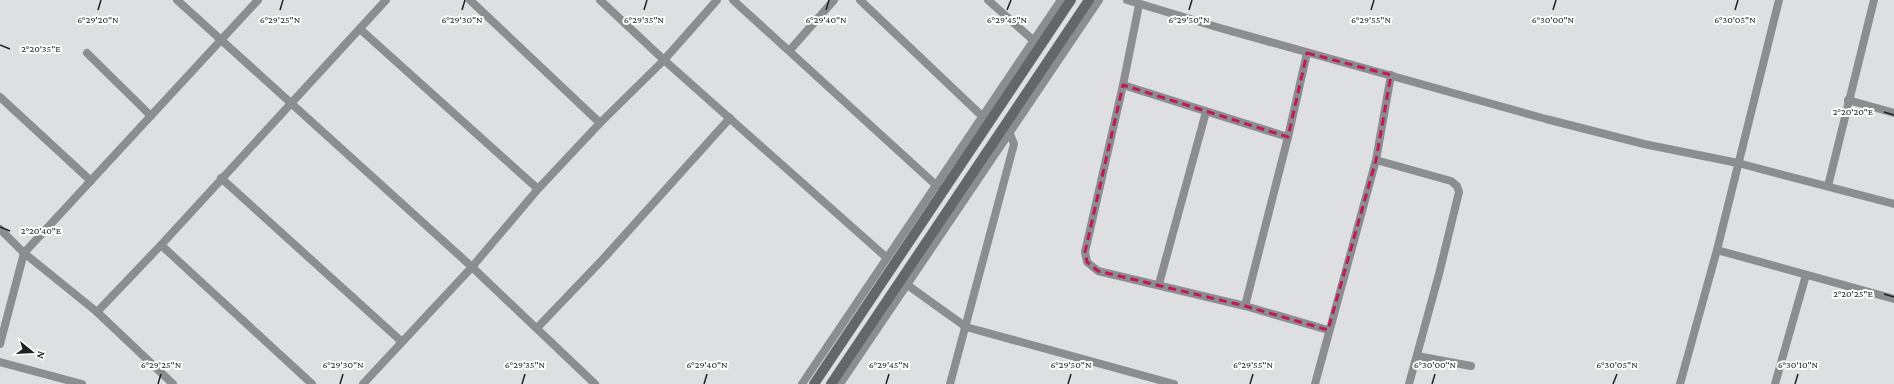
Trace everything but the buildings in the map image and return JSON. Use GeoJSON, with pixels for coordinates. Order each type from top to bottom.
{"type":"FeatureCollection","features":[{"type":"Feature","properties":{"kind":"main road"},"geometry":{"type":"LineString","coordinates":[[814,384],[1071,0]]}},
{"type":"Feature","properties":{"kind":"main road"},"geometry":{"type":"LineString","coordinates":[[831,384],[1089,0]]}},
{"type":"Feature","properties":{"kind":"street"},"geometry":{"type":"LineString","coordinates":[[177,0],[292,102],[472,267],[596,384]]}},
{"type":"Feature","properties":{"kind":"street"},"geometry":{"type":"LineString","coordinates":[[0,344],[24,253],[258,0]]}},
{"type":"Feature","properties":{"kind":"street"},"geometry":{"type":"LineString","coordinates":[[97,312],[161,245],[386,0]]}},
{"type":"Feature","properties":{"kind":"street"},"geometry":{"type":"LineString","coordinates":[[470,0],[600,123]]}},
{"type":"Feature","properties":{"kind":"street"},"geometry":{"type":"LineString","coordinates":[[600,0],[664,60],[887,258]]}},
{"type":"Feature","properties":{"kind":"street"},"geometry":{"type":"LineString","coordinates":[[363,384],[402,340],[472,267],[538,190],[600,123],[664,60],[717,0]]}},
{"type":"Feature","properties":{"kind":"street"},"geometry":{"type":"LineString","coordinates":[[733,0],[790,50],[937,186]]}},
{"type":"Feature","properties":{"kind":"street"},"geometry":{"type":"LineString","coordinates":[[790,50],[834,0]]}},
{"type":"Feature","properties":{"kind":"street"},"geometry":{"type":"LineString","coordinates":[[860,0],[983,117]]}},
{"type":"Feature","properties":{"kind":"street"},"geometry":{"type":"LineString","coordinates":[[988,0],[1034,41]]}},
{"type":"Feature","properties":{"kind":"street"},"geometry":{"type":"LineString","coordinates":[[802,384],[937,186],[1061,0]]}},
{"type":"Feature","properties":{"kind":"street"},"geometry":{"type":"LineString","coordinates":[[840,384],[906,284],[1010,134],[1099,0]]}},
{"type":"Feature","properties":{"kind":"street"},"geometry":{"type":"LineString","coordinates":[[1127,0],[1307,53],[1644,144],[1738,162],[1894,204]]}},
{"type":"Feature","properties":{"kind":"street"},"geometry":{"type":"LineString","coordinates":[[1680,384],[1717,250],[1779,0]]}},
{"type":"Feature","properties":{"kind":"street"},"geometry":{"type":"LineString","coordinates":[[1828,186],[1848,100],[1874,0]]}},
{"type":"Feature","properties":{"kind":"street"},"geometry":{"type":"LineString","coordinates":[[1139,4],[1123,85],[1085,252],[1087,262],[1098,271],[1158,284],[1244,306],[1328,330]]}},
{"type":"Feature","properties":{"kind":"street"},"geometry":{"type":"LineString","coordinates":[[360,29],[538,190]]}},
{"type":"Feature","properties":{"kind":"street"},"geometry":{"type":"LineString","coordinates":[[87,53],[151,116]]}},
{"type":"Feature","properties":{"kind":"street"},"geometry":{"type":"LineString","coordinates":[[1244,306],[1288,137],[1307,53]]}},
{"type":"Feature","properties":{"kind":"street"},"geometry":{"type":"LineString","coordinates":[[1315,384],[1328,330],[1376,160],[1391,75]]}},
{"type":"Feature","properties":{"kind":"street"},"geometry":{"type":"LineString","coordinates":[[1123,85],[1288,137]]}},
{"type":"Feature","properties":{"kind":"street"},"geometry":{"type":"LineString","coordinates":[[0,97],[91,181]]}},
{"type":"Feature","properties":{"kind":"street"},"geometry":{"type":"LineString","coordinates":[[1848,100],[1894,113]]}},
{"type":"Feature","properties":{"kind":"street"},"geometry":{"type":"LineString","coordinates":[[1158,284],[1206,112]]}},
{"type":"Feature","properties":{"kind":"street"},"geometry":{"type":"LineString","coordinates":[[537,328],[730,118]]}},
{"type":"Feature","properties":{"kind":"street"},"geometry":{"type":"LineString","coordinates":[[950,384],[1014,144],[1010,134]]}},
{"type":"Feature","properties":{"kind":"street"},"geometry":{"type":"LineString","coordinates":[[1376,160],[1451,180],[1457,186],[1459,192],[1409,384]]}},
{"type":"Feature","properties":{"kind":"street"},"geometry":{"type":"LineString","coordinates":[[221,178],[402,340]]}},
{"type":"Feature","properties":{"kind":"street"},"geometry":{"type":"LineString","coordinates":[[0,229],[24,253],[97,312],[168,383]]}},
{"type":"Feature","properties":{"kind":"street"},"geometry":{"type":"LineString","coordinates":[[161,245],[312,384]]}},
{"type":"Feature","properties":{"kind":"street"},"geometry":{"type":"LineString","coordinates":[[1717,250],[1894,299]]}},
{"type":"Feature","properties":{"kind":"street"},"geometry":{"type":"LineString","coordinates":[[1775,384],[1806,275]]}},
{"type":"Feature","properties":{"kind":"street"},"geometry":{"type":"LineString","coordinates":[[906,284],[966,327],[1174,384]]}},
{"type":"Feature","properties":{"kind":"street"},"geometry":{"type":"LineString","coordinates":[[1417,356],[1471,366]]}},
{"type":"Feature","properties":{"kind":"street"},"geometry":{"type":"LineString","coordinates":[[0,362],[82,384]]}},
{"type":"Feature","properties":{"kind":"highlighted area"},"geometry":{"type":"Polygon","coordinates":[[[1307,53],[1391,75],[1376,160],[1328,330],[1245,306],[1098,271],[1087,262],[1085,252],[1123,85],[1288,137],[1307,53]]]}}]}
